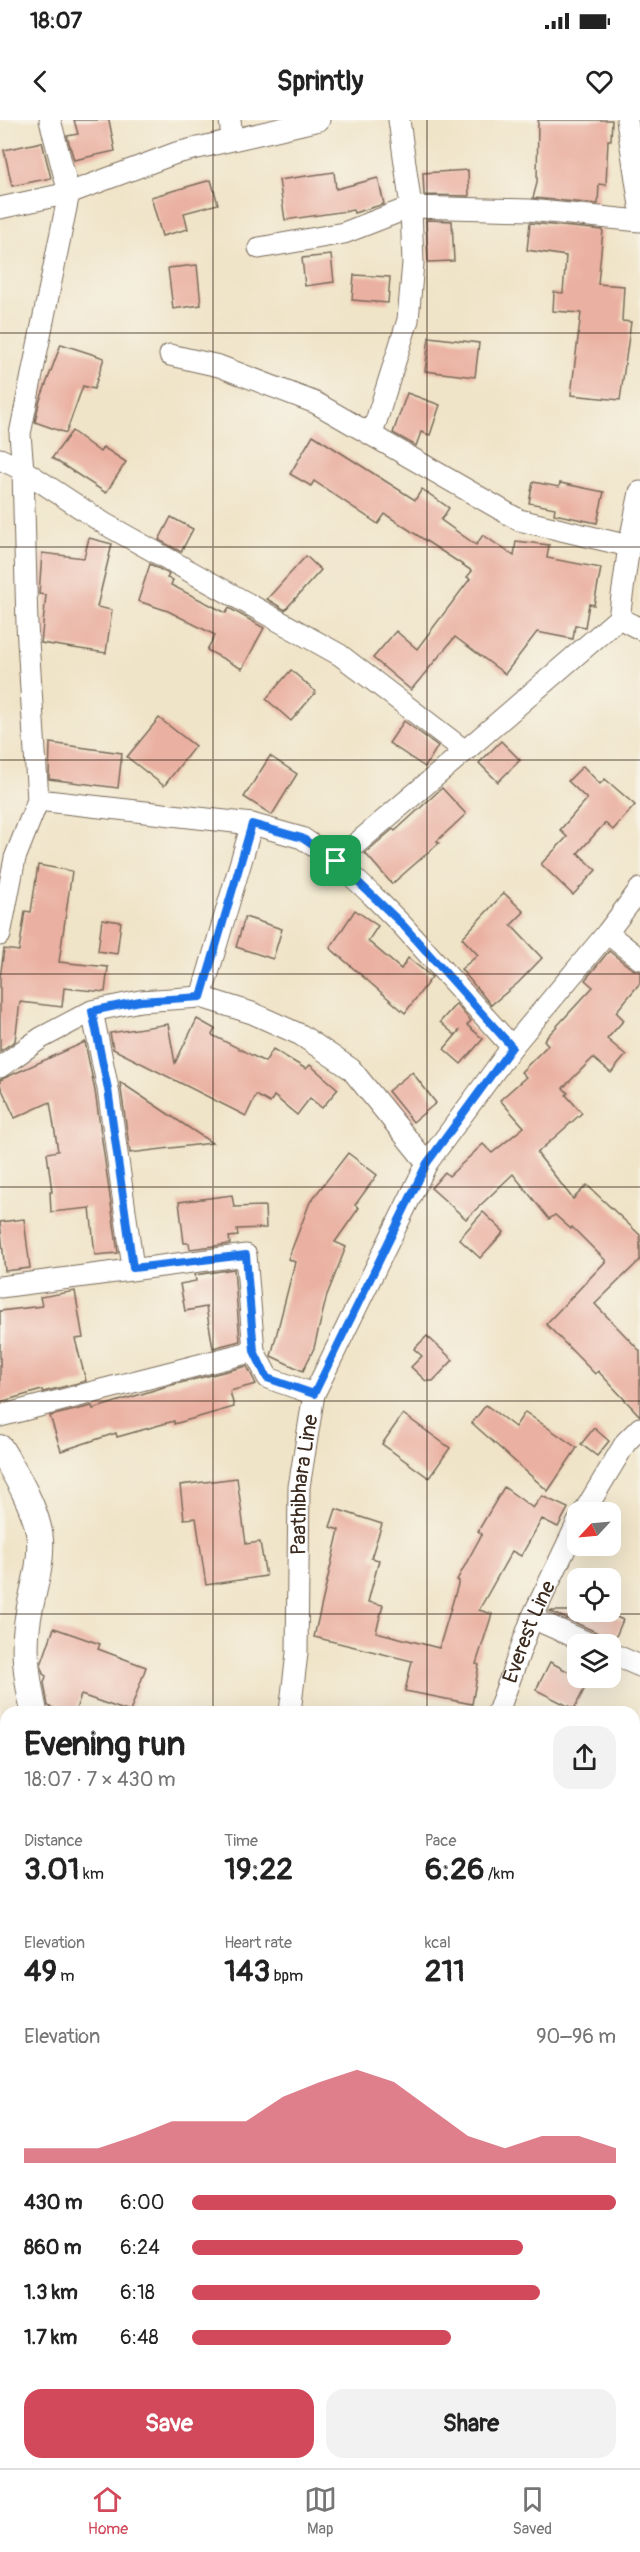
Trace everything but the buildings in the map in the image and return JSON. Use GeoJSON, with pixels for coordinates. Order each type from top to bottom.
{"type":"FeatureCollection","features":[{"type":"Feature","properties":{"kind":"street"},"geometry":{"type":"LineString","coordinates":[[0,934],[8,858],[38,800],[27,625],[20,434],[69,193],[50,120]]}},
{"type":"Feature","properties":{"kind":"street"},"geometry":{"type":"LineString","coordinates":[[0,208],[69,193],[231,130],[319,120]]}},
{"type":"Feature","properties":{"kind":"street"},"geometry":{"type":"LineString","coordinates":[[372,434],[408,320],[413,263],[411,207],[399,120]]}},
{"type":"Feature","properties":{"kind":"street"},"geometry":{"type":"LineString","coordinates":[[627,120],[640,206]]}},
{"type":"Feature","properties":{"kind":"street"},"geometry":{"type":"LineString","coordinates":[[258,248],[344,233],[411,207],[529,210],[640,221]]}},
{"type":"Feature","properties":{"kind":"street"},"geometry":{"type":"LineString","coordinates":[[170,355],[219,366],[316,403],[519,520],[628,546]]}},
{"type":"Feature","properties":{"kind":"street"},"geometry":{"type":"LineString","coordinates":[[0,459],[23,470],[105,524],[340,656],[465,751]]}},
{"type":"Feature","properties":{"kind":"street"},"geometry":{"type":"LineString","coordinates":[[336,861],[619,618],[628,546],[640,492]]}},
{"type":"Feature","properties":{"kind":"street"},"geometry":{"type":"LineString","coordinates":[[619,618],[640,629]]}},
{"type":"Feature","properties":{"kind":"street"},"geometry":{"type":"LineString","coordinates":[[38,800],[252,824],[302,838],[336,861],[402,924],[512,1047]]}},
{"type":"Feature","properties":{"kind":"street"},"geometry":{"type":"LineString","coordinates":[[201,997],[252,824]]}},
{"type":"Feature","properties":{"kind":"street","name":"Paathibhara Line"},"geometry":{"type":"LineString","coordinates":[[292,1706],[297,1653],[299,1488],[314,1394],[427,1163],[512,1047],[607,933],[640,889]]}},
{"type":"Feature","properties":{"kind":"street"},"geometry":{"type":"LineString","coordinates":[[607,933],[640,959]]}},
{"type":"Feature","properties":{"kind":"street"},"geometry":{"type":"LineString","coordinates":[[0,1067],[41,1038],[92,1011],[140,1001],[201,997],[252,1013],[301,1035],[351,1069],[427,1163]]}},
{"type":"Feature","properties":{"kind":"street"},"geometry":{"type":"LineString","coordinates":[[92,1011],[108,1089],[133,1268]]}},
{"type":"Feature","properties":{"kind":"street"},"geometry":{"type":"LineString","coordinates":[[0,1287],[246,1255],[254,1351],[267,1378],[314,1394]]}},
{"type":"Feature","properties":{"kind":"street"},"geometry":{"type":"LineString","coordinates":[[0,1416],[254,1351]]}},
{"type":"Feature","properties":{"kind":"street"},"geometry":{"type":"LineString","coordinates":[[590,1502],[626,1442],[640,1428]]}},
{"type":"Feature","properties":{"kind":"street"},"geometry":{"type":"LineString","coordinates":[[0,1448],[24,1489],[40,1539],[37,1576],[27,1625],[26,1670],[33,1706]]}},
{"type":"Feature","properties":{"kind":"street","name":"Everest Line"},"geometry":{"type":"LineString","coordinates":[[500,1706],[532,1618],[567,1545]]}},
{"type":"Feature","properties":{"kind":"street"},"geometry":{"type":"LineString","coordinates":[[532,1618],[568,1634]]}},
{"type":"Feature","properties":{"kind":"street"},"geometry":{"type":"LineString","coordinates":[[621,1658],[640,1666]]}},
{"type":"Feature","properties":{"kind":"route"},"geometry":{"type":"LineString","coordinates":[[252,824],[302,838],[336,861],[402,924],[512,1047],[427,1163],[314,1394],[267,1378],[254,1351],[246,1255],[133,1268],[108,1089],[92,1011],[140,1001],[201,997],[252,824]]}}]}
